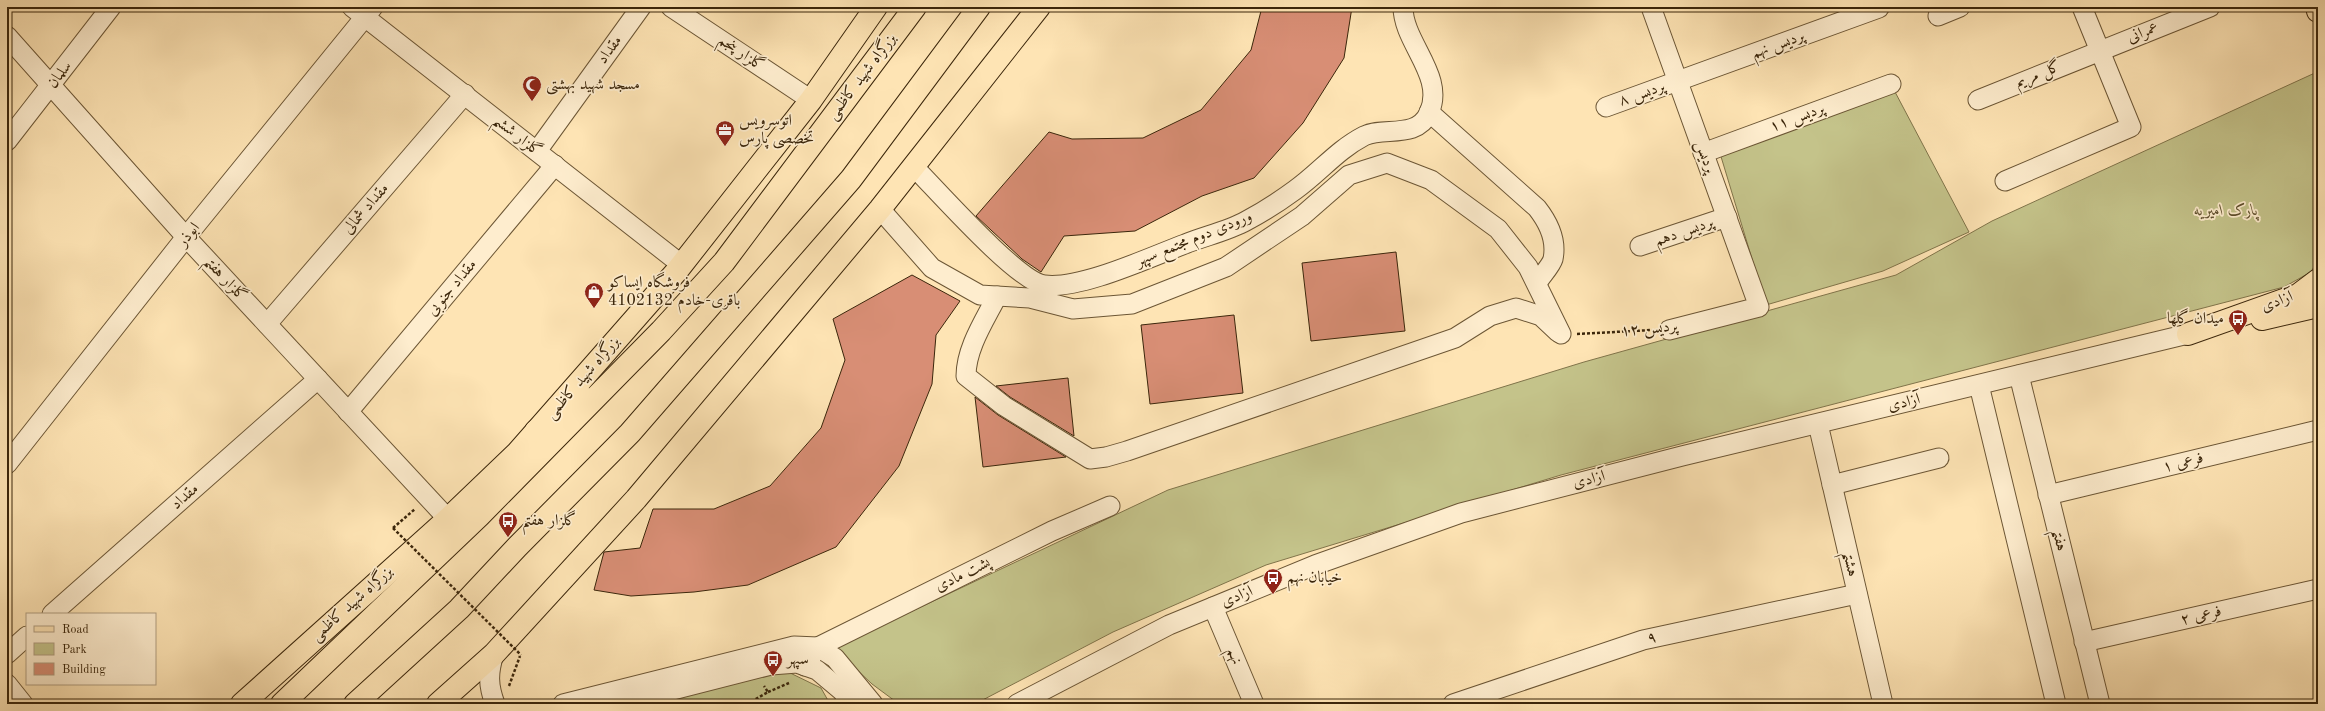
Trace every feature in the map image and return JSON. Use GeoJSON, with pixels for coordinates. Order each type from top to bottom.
{"type":"FeatureCollection","features":[{"type":"Feature","properties":{"kind":"main road","name":"بزرگراه شهید کاظمی"},"geometry":{"type":"LineString","coordinates":[[242,704],[448,519],[517,453],[682,266],[811,100],[876,7]]}},
{"type":"Feature","properties":{"kind":"main road","name":"بزرگراه شهید کاظمی"},"geometry":{"type":"LineString","coordinates":[[282,704],[479,516],[661,331],[724,262],[915,7]]}},
{"type":"Feature","properties":{"kind":"main road"},"geometry":{"type":"LineString","coordinates":[[377,704],[459,609],[517,547],[630,433],[852,179],[979,7]]}},
{"type":"Feature","properties":{"kind":"main road"},"geometry":{"type":"LineString","coordinates":[[954,39],[984,7]]}},
{"type":"Feature","properties":{"kind":"main road"},"geometry":{"type":"LineString","coordinates":[[438,704],[494,654],[636,499],[880,209],[1038,7]]}},
{"type":"Feature","properties":{"kind":"main road"},"geometry":{"type":"LineString","coordinates":[[2317,7],[2318,11]]}},
{"type":"Feature","properties":{"kind":"main road","name":"آزادی"},"geometry":{"type":"LineString","coordinates":[[2188,334],[2298,295],[2318,280]]}},
{"type":"Feature","properties":{"kind":"main road","name":"آزادی"},"geometry":{"type":"LineString","coordinates":[[2188,334],[2296,313],[2318,306]]}},
{"type":"Feature","properties":{"kind":"main road"},"geometry":{"type":"LineString","coordinates":[[536,431],[661,331]]}},
{"type":"Feature","properties":{"kind":"main road"},"geometry":{"type":"LineString","coordinates":[[355,704],[459,609]]}},
{"type":"Feature","properties":{"kind":"street","name":"سلمان"},"geometry":{"type":"LineString","coordinates":[[7,141],[52,85],[111,7]]}},
{"type":"Feature","properties":{"kind":"street","name":"مقداد"},"geometry":{"type":"LineString","coordinates":[[538,151],[641,7]]}},
{"type":"Feature","properties":{"kind":"street","name":"گلزار پنجم"},"geometry":{"type":"LineString","coordinates":[[671,7],[811,100]]}},
{"type":"Feature","properties":{"kind":"street"},"geometry":{"type":"LineString","coordinates":[[1403,7],[1407,28],[1419,51],[1432,89],[1429,112],[1537,208],[1547,221],[1552,235],[1553,259],[1537,283]]}},
{"type":"Feature","properties":{"kind":"street","name":"پردیس"},"geometry":{"type":"LineString","coordinates":[[1651,7],[1759,307]]}},
{"type":"Feature","properties":{"kind":"street"},"geometry":{"type":"LineString","coordinates":[[1938,16],[1960,7]]}},
{"type":"Feature","properties":{"kind":"street"},"geometry":{"type":"LineString","coordinates":[[2006,181],[2131,126],[2098,51],[2082,7]]}},
{"type":"Feature","properties":{"kind":"street","name":"عمرانی"},"geometry":{"type":"LineString","coordinates":[[2098,51],[2210,7]]}},
{"type":"Feature","properties":{"kind":"street","name":"پردیس نهم"},"geometry":{"type":"LineString","coordinates":[[1678,82],[1879,8]]}},
{"type":"Feature","properties":{"kind":"street","name":"گلزار ششم"},"geometry":{"type":"LineString","coordinates":[[363,10],[465,94],[682,266]]}},
{"type":"Feature","properties":{"kind":"street","name":"ابوذر"},"geometry":{"type":"LineString","coordinates":[[7,464],[363,10]]}},
{"type":"Feature","properties":{"kind":"street","name":"گلزار هفتم"},"geometry":{"type":"LineString","coordinates":[[7,36],[186,237],[448,519]]}},
{"type":"Feature","properties":{"kind":"street","name":"گل مریم"},"geometry":{"type":"LineString","coordinates":[[1978,100],[2098,51]]}},
{"type":"Feature","properties":{"kind":"street","name":"پردیس ۸"},"geometry":{"type":"LineString","coordinates":[[1606,107],[1678,82]]}},
{"type":"Feature","properties":{"kind":"street","name":"پردیس ۱۱"},"geometry":{"type":"LineString","coordinates":[[1703,153],[1891,84]]}},
{"type":"Feature","properties":{"kind":"street","name":"مقداد شمالی"},"geometry":{"type":"LineString","coordinates":[[267,324],[465,94]]}},
{"type":"Feature","properties":{"kind":"street","name":"ورودی دوم مجتمع سپهر"},"geometry":{"type":"LineString","coordinates":[[913,166],[1003,258],[1034,283],[1045,285],[1088,280],[1246,221],[1296,189],[1342,148],[1366,135],[1407,130],[1422,123],[1429,112]]}},
{"type":"Feature","properties":{"kind":"street"},"geometry":{"type":"LineString","coordinates":[[880,209],[932,268],[980,295],[1030,298],[1073,309],[1132,304],[1226,267],[1302,216],[1349,175],[1387,163],[1431,180],[1498,229],[1528,267],[1561,334]]}},
{"type":"Feature","properties":{"kind":"street","name":"مقداد جنوبی"},"geometry":{"type":"LineString","coordinates":[[348,412],[555,165]]}},
{"type":"Feature","properties":{"kind":"street","name":"پردیس دهم"},"geometry":{"type":"LineString","coordinates":[[1640,246],[1727,217]]}},
{"type":"Feature","properties":{"kind":"street"},"geometry":{"type":"LineString","coordinates":[[997,296],[970,353],[966,365],[966,376],[1004,406],[1090,459],[1106,457],[1127,451],[1455,338],[1490,316],[1516,308],[1541,316],[1561,334]]}},
{"type":"Feature","properties":{"kind":"street","name":"پردیس ۱۲"},"geometry":{"type":"LineString","coordinates":[[1669,330],[1759,307]]}},
{"type":"Feature","properties":{"kind":"street","name":"آزادی"},"geometry":{"type":"LineString","coordinates":[[1012,704],[1025,699],[1169,625],[1315,564],[1461,513],[2188,334]]}},
{"type":"Feature","properties":{"kind":"street","name":"هفتم"},"geometry":{"type":"LineString","coordinates":[[2019,376],[2100,704]]}},
{"type":"Feature","properties":{"kind":"street","name":"مقداد"},"geometry":{"type":"LineString","coordinates":[[53,613],[318,379]]}},
{"type":"Feature","properties":{"kind":"street"},"geometry":{"type":"LineString","coordinates":[[1979,385],[2056,704]]}},
{"type":"Feature","properties":{"kind":"street","name":"هشتم"},"geometry":{"type":"LineString","coordinates":[[1818,424],[1883,704]]}},
{"type":"Feature","properties":{"kind":"street","name":"فرعی ۱"},"geometry":{"type":"LineString","coordinates":[[2048,495],[2318,430]]}},
{"type":"Feature","properties":{"kind":"street"},"geometry":{"type":"LineString","coordinates":[[1832,485],[1939,458]]}},
{"type":"Feature","properties":{"kind":"street","name":"پشت مادی"},"geometry":{"type":"LineString","coordinates":[[818,647],[1052,531],[1110,506]]}},
{"type":"Feature","properties":{"kind":"street","name":"فرعی ۲"},"geometry":{"type":"LineString","coordinates":[[2084,642],[2318,589]]}},
{"type":"Feature","properties":{"kind":"street","name":"۹"},"geometry":{"type":"LineString","coordinates":[[1453,704],[1643,640],[1857,594]]}},
{"type":"Feature","properties":{"kind":"street","name":"نهم"},"geometry":{"type":"LineString","coordinates":[[1213,607],[1254,704]]}},
{"type":"Feature","properties":{"kind":"street"},"geometry":{"type":"LineString","coordinates":[[7,654],[26,637]]}},
{"type":"Feature","properties":{"kind":"street"},"geometry":{"type":"LineString","coordinates":[[563,704],[764,652],[794,646],[818,647],[835,658],[873,704]]}},
{"type":"Feature","properties":{"kind":"street"},"geometry":{"type":"LineString","coordinates":[[805,666],[818,647]]}},
{"type":"Feature","properties":{"kind":"street"},"geometry":{"type":"LineString","coordinates":[[482,704],[495,704],[489,686],[489,670],[494,654]]}},
{"type":"Feature","properties":{"kind":"street"},"geometry":{"type":"LineString","coordinates":[[618,704],[771,665],[797,663],[817,670],[848,700]]}},
{"type":"Feature","properties":{"kind":"street"},"geometry":{"type":"LineString","coordinates":[[7,684],[23,704]]}},
{"type":"Feature","properties":{"kind":"path","name":"پردیس ۱۲"},"geometry":{"type":"LineString","coordinates":[[1561,334],[1669,330]]}},
{"type":"Feature","properties":{"kind":"path"},"geometry":{"type":"LineString","coordinates":[[428,498],[393,528],[521,655],[511,684],[495,704]]}},
{"type":"Feature","properties":{"kind":"green space","name":"پارک امیریه"},"geometry":{"type":"Polygon","coordinates":[[[2317,72],[2318,259],[2311,272],[2284,287],[1561,475],[1266,565],[1113,632],[975,704],[899,704],[872,684],[834,648],[1168,490],[1584,362],[1896,275],[1992,221],[2317,72]]]}},
{"type":"Feature","properties":{"kind":"green space"},"geometry":{"type":"Polygon","coordinates":[[[1894,90],[1969,232],[1883,271],[1766,305],[1719,150],[1894,90]]]}},
{"type":"Feature","properties":{"kind":"green space"},"geometry":{"type":"Polygon","coordinates":[[[784,670],[821,688],[830,704],[647,704],[784,670]]]}},
{"type":"Feature","properties":{"kind":"building"},"geometry":{"type":"Polygon","coordinates":[[[1262,7],[1352,7],[1344,58],[1303,123],[1254,178],[1202,196],[1135,231],[1064,236],[1041,272],[1022,259],[976,216],[1049,132],[1072,139],[1143,138],[1201,110],[1251,50],[1262,7]]]}},
{"type":"Feature","properties":{"kind":"building"},"geometry":{"type":"Polygon","coordinates":[[[1396,252],[1405,331],[1311,341],[1302,263],[1396,252]]]}},
{"type":"Feature","properties":{"kind":"building"},"geometry":{"type":"Polygon","coordinates":[[[912,275],[960,301],[936,335],[932,384],[899,466],[836,547],[748,585],[694,592],[631,596],[594,590],[604,552],[640,548],[653,509],[714,509],[770,486],[821,428],[845,360],[833,319],[912,275]]]}},
{"type":"Feature","properties":{"kind":"building"},"geometry":{"type":"Polygon","coordinates":[[[1234,315],[1243,393],[1150,404],[1141,325],[1234,315]]]}},
{"type":"Feature","properties":{"kind":"building"},"geometry":{"type":"Polygon","coordinates":[[[1068,378],[1074,436],[1010,397],[996,386],[1068,378]]]}},
{"type":"Feature","properties":{"kind":"building"},"geometry":{"type":"Polygon","coordinates":[[[975,397],[998,415],[1066,457],[983,467],[975,397]]]}},
{"type":"Feature","properties":{"kind":"place","name":"مسجد شهید بهشتی"},"geometry":{"type":"Point","coordinates":[532,102]}},
{"type":"Feature","properties":{"kind":"place","name":"اتوسرویس تخصصی پارس"},"geometry":{"type":"Point","coordinates":[725,147]}},
{"type":"Feature","properties":{"kind":"place","name":"فروشگاه ایساکو باقری-خادم 4102132"},"geometry":{"type":"Point","coordinates":[594,309]}},
{"type":"Feature","properties":{"kind":"place","name":"میدان گلها"},"geometry":{"type":"Point","coordinates":[2238,336]}},
{"type":"Feature","properties":{"kind":"place","name":"گلزار هفتم"},"geometry":{"type":"Point","coordinates":[508,538]}},
{"type":"Feature","properties":{"kind":"place","name":"خیابان نهم"},"geometry":{"type":"Point","coordinates":[1273,595]}},
{"type":"Feature","properties":{"kind":"place","name":"سپهر"},"geometry":{"type":"Point","coordinates":[773,677]}}]}
